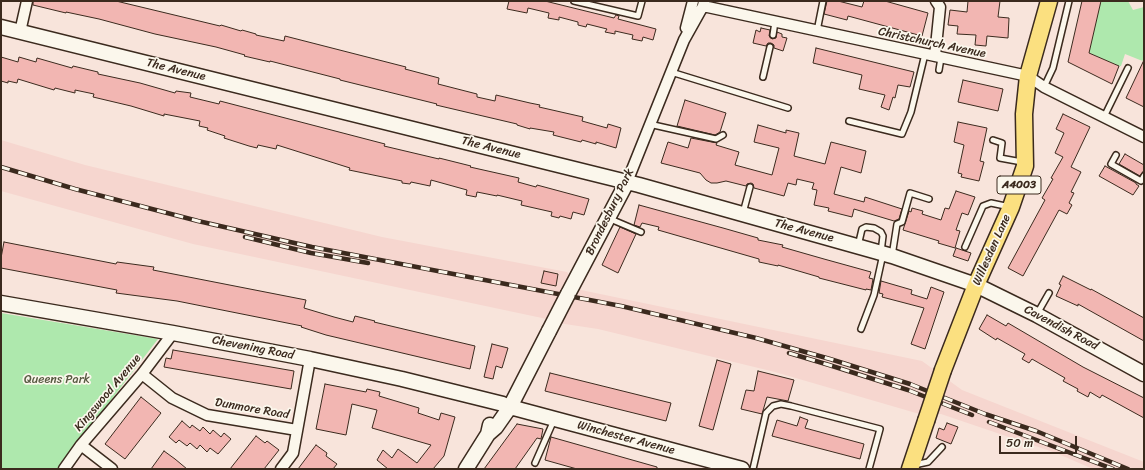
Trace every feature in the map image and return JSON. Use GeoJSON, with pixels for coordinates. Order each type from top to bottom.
{"type":"FeatureCollection","features":[{"type":"Feature","properties":{"kind":"main road","name":"Willesden Lane"},"geometry":{"type":"LineString","coordinates":[[910,467],[943,370],[976,285],[1019,184],[1025,163],[1024,114],[1028,76],[1049,1]]}},
{"type":"Feature","properties":{"kind":"street"},"geometry":{"type":"LineString","coordinates":[[20,32],[27,1]]}},
{"type":"Feature","properties":{"kind":"street","name":"Brondesbury Park"},"geometry":{"type":"LineString","coordinates":[[684,40],[692,1]]}},
{"type":"Feature","properties":{"kind":"street"},"geometry":{"type":"LineString","coordinates":[[934,56],[940,7],[936,1]]}},
{"type":"Feature","properties":{"kind":"street","name":"Christchurch Avenue"},"geometry":{"type":"LineString","coordinates":[[703,3],[776,22],[1028,76],[1044,87],[1144,137]]}},
{"type":"Feature","properties":{"kind":"street","name":"Brondesbury Park"},"geometry":{"type":"LineString","coordinates":[[466,469],[488,434],[490,423],[506,405],[516,384],[524,379],[627,182],[684,40],[703,3]]}},
{"type":"Feature","properties":{"kind":"street","name":"The Avenue"},"geometry":{"type":"LineString","coordinates":[[1,27],[627,182],[858,246],[976,285]]}},
{"type":"Feature","properties":{"kind":"street","name":"Cavendish Road"},"geometry":{"type":"LineString","coordinates":[[976,285],[1037,315],[1144,374]]}},
{"type":"Feature","properties":{"kind":"street","name":"Chevening Road"},"geometry":{"type":"LineString","coordinates":[[1,304],[172,333],[310,359],[402,379],[506,405]]}},
{"type":"Feature","properties":{"kind":"street","name":"Kingswood Avenue"},"geometry":{"type":"LineString","coordinates":[[64,469],[81,445],[142,374],[172,333]]}},
{"type":"Feature","properties":{"kind":"street"},"geometry":{"type":"LineString","coordinates":[[281,469],[293,453],[310,359]]}},
{"type":"Feature","properties":{"kind":"street","name":"Dunmore Road"},"geometry":{"type":"LineString","coordinates":[[142,374],[172,398],[207,415],[298,430]]}},
{"type":"Feature","properties":{"kind":"street","name":"Winchester Avenue"},"geometry":{"type":"LineString","coordinates":[[506,405],[742,469]]}},
{"type":"Feature","properties":{"kind":"street"},"geometry":{"type":"LineString","coordinates":[[81,445],[112,469]]}},
{"type":"Feature","properties":{"kind":"lane"},"geometry":{"type":"LineString","coordinates":[[574,1],[638,16],[642,1]]}},
{"type":"Feature","properties":{"kind":"lane"},"geometry":{"type":"LineString","coordinates":[[817,31],[823,1]]}},
{"type":"Feature","properties":{"kind":"lane"},"geometry":{"type":"LineString","coordinates":[[1044,87],[1053,68],[1069,1]]}},
{"type":"Feature","properties":{"kind":"lane"},"geometry":{"type":"LineString","coordinates":[[773,35],[776,22]]}},
{"type":"Feature","properties":{"kind":"lane"},"geometry":{"type":"LineString","coordinates":[[763,77],[770,47]]}},
{"type":"Feature","properties":{"kind":"lane"},"geometry":{"type":"LineString","coordinates":[[934,56],[939,70]]}},
{"type":"Feature","properties":{"kind":"lane"},"geometry":{"type":"LineString","coordinates":[[848,121],[902,134],[934,56]]}},
{"type":"Feature","properties":{"kind":"lane"},"geometry":{"type":"LineString","coordinates":[[1104,117],[1128,68]]}},
{"type":"Feature","properties":{"kind":"lane"},"geometry":{"type":"LineString","coordinates":[[671,72],[788,108]]}},
{"type":"Feature","properties":{"kind":"lane"},"geometry":{"type":"LineString","coordinates":[[649,124],[716,139],[723,135]]}},
{"type":"Feature","properties":{"kind":"lane"},"geometry":{"type":"LineString","coordinates":[[993,140],[1002,143],[1000,158],[1025,163]]}},
{"type":"Feature","properties":{"kind":"lane"},"geometry":{"type":"LineString","coordinates":[[1116,155],[1111,164],[1141,181],[1144,176]]}},
{"type":"Feature","properties":{"kind":"lane"},"geometry":{"type":"LineString","coordinates":[[742,214],[750,187]]}},
{"type":"Feature","properties":{"kind":"lane"},"geometry":{"type":"LineString","coordinates":[[861,329],[874,294],[885,254],[897,224],[902,222],[910,193],[929,199]]}},
{"type":"Feature","properties":{"kind":"lane"},"geometry":{"type":"LineString","coordinates":[[964,247],[983,206],[991,203],[1010,207]]}},
{"type":"Feature","properties":{"kind":"lane"},"geometry":{"type":"LineString","coordinates":[[608,218],[641,232]]}},
{"type":"Feature","properties":{"kind":"lane"},"geometry":{"type":"LineString","coordinates":[[858,246],[862,229],[874,228],[882,232],[885,254]]}},
{"type":"Feature","properties":{"kind":"lane"},"geometry":{"type":"LineString","coordinates":[[1037,315],[1049,293]]}},
{"type":"Feature","properties":{"kind":"lane"},"geometry":{"type":"LineString","coordinates":[[753,469],[766,413],[774,406],[781,404],[880,429],[869,469]]}},
{"type":"Feature","properties":{"kind":"lane"},"geometry":{"type":"LineString","coordinates":[[535,463],[555,419]]}},
{"type":"Feature","properties":{"kind":"lane"},"geometry":{"type":"LineString","coordinates":[[910,467],[928,462],[942,447]]}},
{"type":"Feature","properties":{"kind":"shaded area"},"geometry":{"type":"Polygon","coordinates":[[[1,140],[85,165],[382,237],[567,272],[581,290],[922,361],[962,390],[1144,462],[1144,469],[1093,469],[1056,453],[941,414],[916,413],[775,372],[598,329],[565,324],[193,244],[1,191],[1,140]]]}},
{"type":"Feature","properties":{"kind":"green space"},"geometry":{"type":"Polygon","coordinates":[[[1104,1],[1128,1],[1133,10],[1144,7],[1144,61],[1125,54],[1121,66],[1119,66],[1089,53],[1100,3],[1104,1]]]}},
{"type":"Feature","properties":{"kind":"green space","name":"Queens Park"},"geometry":{"type":"Polygon","coordinates":[[[1,313],[158,339],[58,469],[1,469],[1,313]]]}},
{"type":"Feature","properties":{"kind":"building"},"geometry":{"type":"Polygon","coordinates":[[[33,1],[116,1],[284,41],[285,36],[406,67],[405,69],[439,78],[438,84],[477,94],[477,97],[495,101],[496,95],[583,117],[582,121],[607,128],[608,124],[621,128],[616,148],[596,142],[596,144],[582,140],[581,142],[553,135],[554,132],[530,129],[517,124],[436,105],[437,104],[270,61],[244,56],[245,55],[216,47],[33,5],[33,1]]]}},
{"type":"Feature","properties":{"kind":"building"},"geometry":{"type":"Polygon","coordinates":[[[509,1],[545,1],[614,18],[616,15],[619,16],[618,19],[656,29],[653,40],[643,37],[642,41],[632,39],[633,35],[615,31],[615,34],[605,32],[607,29],[587,24],[586,27],[578,25],[578,22],[559,17],[559,20],[548,18],[549,13],[528,8],[527,13],[507,9],[509,1]]]}},
{"type":"Feature","properties":{"kind":"building"},"geometry":{"type":"Polygon","coordinates":[[[827,1],[838,1],[862,7],[864,1],[885,1],[928,13],[922,36],[848,16],[847,20],[824,14],[827,1]]]}},
{"type":"Feature","properties":{"kind":"building"},"geometry":{"type":"Polygon","coordinates":[[[968,1],[1000,1],[998,17],[1009,18],[1008,38],[987,36],[986,46],[975,45],[976,35],[957,34],[958,26],[948,25],[950,10],[967,12],[968,1]]]}},
{"type":"Feature","properties":{"kind":"building"},"geometry":{"type":"Polygon","coordinates":[[[1082,1],[1101,1],[1089,53],[1119,66],[1112,84],[1068,62],[1082,1]]]}},
{"type":"Feature","properties":{"kind":"building"},"geometry":{"type":"Polygon","coordinates":[[[761,28],[770,30],[769,36],[772,39],[776,38],[777,32],[782,34],[782,37],[787,38],[783,51],[774,48],[774,45],[771,43],[768,43],[766,46],[753,43],[756,30],[760,32],[761,28]]]}},
{"type":"Feature","properties":{"kind":"building"},"geometry":{"type":"Polygon","coordinates":[[[816,48],[914,72],[910,87],[898,85],[895,98],[893,97],[889,110],[881,107],[885,95],[859,89],[862,75],[813,63],[816,48]]]}},
{"type":"Feature","properties":{"kind":"building"},"geometry":{"type":"Polygon","coordinates":[[[1,57],[18,62],[19,57],[36,62],[37,58],[72,68],[73,66],[98,72],[98,74],[140,83],[175,93],[176,91],[191,93],[190,97],[219,104],[220,101],[385,144],[384,146],[519,178],[518,182],[536,187],[537,185],[589,199],[584,215],[573,212],[571,219],[560,216],[559,218],[551,216],[552,212],[521,205],[522,201],[497,195],[477,192],[476,197],[466,195],[467,190],[431,180],[430,186],[411,182],[410,184],[402,183],[402,181],[349,170],[350,168],[277,145],[276,149],[258,145],[257,148],[224,138],[225,136],[207,130],[208,128],[199,126],[200,121],[164,114],[164,116],[93,97],[94,94],[75,90],[75,93],[55,88],[54,90],[18,79],[17,83],[1,81],[1,57]]]}},
{"type":"Feature","properties":{"kind":"building"},"geometry":{"type":"Polygon","coordinates":[[[1144,60],[1144,107],[1126,98],[1144,60]]]}},
{"type":"Feature","properties":{"kind":"building"},"geometry":{"type":"Polygon","coordinates":[[[963,80],[1003,89],[998,111],[958,102],[963,80]]]}},
{"type":"Feature","properties":{"kind":"building"},"geometry":{"type":"Polygon","coordinates":[[[685,100],[726,113],[720,132],[715,135],[677,126],[685,100]]]}},
{"type":"Feature","properties":{"kind":"building"},"geometry":{"type":"Polygon","coordinates":[[[1063,114],[1090,127],[1071,167],[1081,172],[1071,192],[1074,193],[1069,203],[1072,205],[1067,214],[1059,210],[1023,276],[1008,268],[1045,200],[1042,198],[1063,157],[1055,153],[1064,133],[1056,129],[1063,114]]]}},
{"type":"Feature","properties":{"kind":"building"},"geometry":{"type":"Polygon","coordinates":[[[958,122],[987,128],[980,161],[984,162],[979,181],[961,177],[962,174],[958,173],[964,145],[954,142],[958,122]]]}},
{"type":"Feature","properties":{"kind":"building"},"geometry":{"type":"Polygon","coordinates":[[[758,125],[786,133],[786,130],[799,133],[794,156],[825,164],[831,142],[866,151],[861,173],[841,167],[834,194],[864,202],[865,197],[902,209],[899,219],[894,221],[854,209],[852,217],[828,211],[829,208],[814,205],[817,190],[812,189],[814,183],[797,179],[796,185],[788,183],[784,196],[754,188],[753,184],[751,183],[747,184],[746,186],[726,181],[711,183],[700,173],[661,163],[668,142],[688,148],[691,138],[717,143],[716,145],[739,152],[735,165],[772,175],[779,148],[754,142],[758,125]]]}},
{"type":"Feature","properties":{"kind":"building"},"geometry":{"type":"Polygon","coordinates":[[[1125,154],[1144,165],[1144,170],[1140,176],[1119,164],[1125,154]]]}},
{"type":"Feature","properties":{"kind":"building"},"geometry":{"type":"Polygon","coordinates":[[[1105,166],[1139,186],[1133,195],[1099,176],[1105,166]]]}},
{"type":"Feature","properties":{"kind":"building"},"geometry":{"type":"Polygon","coordinates":[[[956,191],[975,197],[968,215],[962,213],[956,230],[960,231],[955,248],[938,243],[939,241],[903,230],[909,211],[911,212],[912,208],[923,211],[922,214],[941,220],[945,208],[949,209],[956,191]]]}},
{"type":"Feature","properties":{"kind":"building"},"geometry":{"type":"Polygon","coordinates":[[[639,205],[758,238],[758,240],[783,245],[782,247],[871,272],[869,278],[873,279],[871,290],[819,278],[778,265],[759,262],[759,259],[658,230],[659,227],[642,223],[640,227],[634,225],[639,205]]]}},
{"type":"Feature","properties":{"kind":"building"},"geometry":{"type":"Polygon","coordinates":[[[620,227],[636,234],[618,273],[602,265],[620,227]]]}},
{"type":"Feature","properties":{"kind":"building"},"geometry":{"type":"Polygon","coordinates":[[[4,242],[116,264],[117,262],[154,267],[153,270],[306,300],[304,308],[334,317],[353,322],[355,316],[375,321],[374,322],[475,346],[470,369],[326,335],[301,327],[302,326],[177,301],[116,293],[117,290],[1,268],[4,242]]]}},
{"type":"Feature","properties":{"kind":"building"},"geometry":{"type":"Polygon","coordinates":[[[956,248],[971,253],[968,261],[953,256],[956,248]]]}},
{"type":"Feature","properties":{"kind":"building"},"geometry":{"type":"Polygon","coordinates":[[[544,271],[558,274],[556,286],[541,283],[544,271]]]}},
{"type":"Feature","properties":{"kind":"building"},"geometry":{"type":"Polygon","coordinates":[[[1063,276],[1091,289],[1144,318],[1144,341],[1078,304],[1078,306],[1056,296],[1063,276]]]}},
{"type":"Feature","properties":{"kind":"building"},"geometry":{"type":"Polygon","coordinates":[[[881,281],[912,290],[911,294],[927,299],[931,287],[944,292],[925,349],[911,344],[924,308],[882,297],[883,294],[879,293],[881,281]]]}},
{"type":"Feature","properties":{"kind":"building"},"geometry":{"type":"Polygon","coordinates":[[[987,315],[1006,326],[1008,323],[1083,367],[1144,398],[1144,418],[1102,395],[1100,398],[1090,392],[1088,397],[1077,391],[1078,389],[1063,381],[1065,378],[1032,359],[1029,363],[1022,359],[1025,354],[997,338],[996,340],[979,329],[987,315]]]}},
{"type":"Feature","properties":{"kind":"building"},"geometry":{"type":"Polygon","coordinates":[[[492,344],[508,348],[502,368],[496,366],[493,379],[484,377],[492,344]]]}},
{"type":"Feature","properties":{"kind":"building"},"geometry":{"type":"Polygon","coordinates":[[[173,350],[294,371],[291,389],[164,367],[166,358],[171,359],[173,350]]]}},
{"type":"Feature","properties":{"kind":"building"},"geometry":{"type":"Polygon","coordinates":[[[717,360],[731,364],[713,430],[699,426],[717,360]]]}},
{"type":"Feature","properties":{"kind":"building"},"geometry":{"type":"Polygon","coordinates":[[[758,371],[794,380],[788,401],[767,397],[762,414],[741,409],[746,390],[754,391],[758,371]]]}},
{"type":"Feature","properties":{"kind":"building"},"geometry":{"type":"Polygon","coordinates":[[[550,373],[671,403],[666,421],[545,391],[550,373]]]}},
{"type":"Feature","properties":{"kind":"building"},"geometry":{"type":"Polygon","coordinates":[[[325,384],[366,392],[367,389],[380,392],[379,396],[419,408],[418,413],[439,420],[441,413],[455,417],[444,456],[433,469],[388,469],[377,460],[383,450],[392,458],[398,449],[417,463],[431,445],[372,428],[377,410],[352,404],[346,435],[316,429],[325,384]]]}},
{"type":"Feature","properties":{"kind":"building"},"geometry":{"type":"Polygon","coordinates":[[[141,397],[161,413],[125,459],[105,444],[141,397]]]}},
{"type":"Feature","properties":{"kind":"building"},"geometry":{"type":"Polygon","coordinates":[[[800,417],[808,420],[805,428],[864,444],[860,459],[772,436],[777,420],[797,426],[800,417]]]}},
{"type":"Feature","properties":{"kind":"building"},"geometry":{"type":"Polygon","coordinates":[[[182,421],[190,428],[192,425],[200,431],[203,427],[210,434],[213,430],[221,437],[224,433],[231,439],[218,454],[210,448],[207,452],[200,445],[197,449],[190,443],[187,446],[179,440],[176,443],[169,437],[182,421]]]}},
{"type":"Feature","properties":{"kind":"building"},"geometry":{"type":"Polygon","coordinates":[[[947,423],[958,427],[951,444],[936,438],[939,428],[944,430],[947,423]]]}},
{"type":"Feature","properties":{"kind":"building"},"geometry":{"type":"Polygon","coordinates":[[[517,424],[543,429],[541,439],[537,438],[515,469],[484,469],[517,424]]]}},
{"type":"Feature","properties":{"kind":"building"},"geometry":{"type":"Polygon","coordinates":[[[256,436],[265,443],[267,441],[279,450],[264,469],[230,469],[256,436]]]}},
{"type":"Feature","properties":{"kind":"building"},"geometry":{"type":"Polygon","coordinates":[[[551,437],[657,467],[657,469],[577,469],[545,460],[551,437]]]}},
{"type":"Feature","properties":{"kind":"building"},"geometry":{"type":"Polygon","coordinates":[[[316,445],[327,453],[326,456],[337,464],[333,469],[298,469],[316,445]]]}},
{"type":"Feature","properties":{"kind":"building"},"geometry":{"type":"Polygon","coordinates":[[[164,451],[175,459],[187,469],[151,469],[164,451]]]}},
{"type":"Feature","properties":{"kind":"railway"},"geometry":{"type":"LineString","coordinates":[[1,167],[75,189],[198,221],[312,247],[621,306],[756,338],[910,384],[985,414],[1036,431],[1128,469]]}},
{"type":"Feature","properties":{"kind":"railway"},"geometry":{"type":"LineString","coordinates":[[245,237],[311,253],[368,263]]}},
{"type":"Feature","properties":{"kind":"railway"},"geometry":{"type":"LineString","coordinates":[[789,353],[908,390],[972,415]]}},
{"type":"Feature","properties":{"kind":"railway"},"geometry":{"type":"LineString","coordinates":[[989,422],[1113,469]]}}]}
